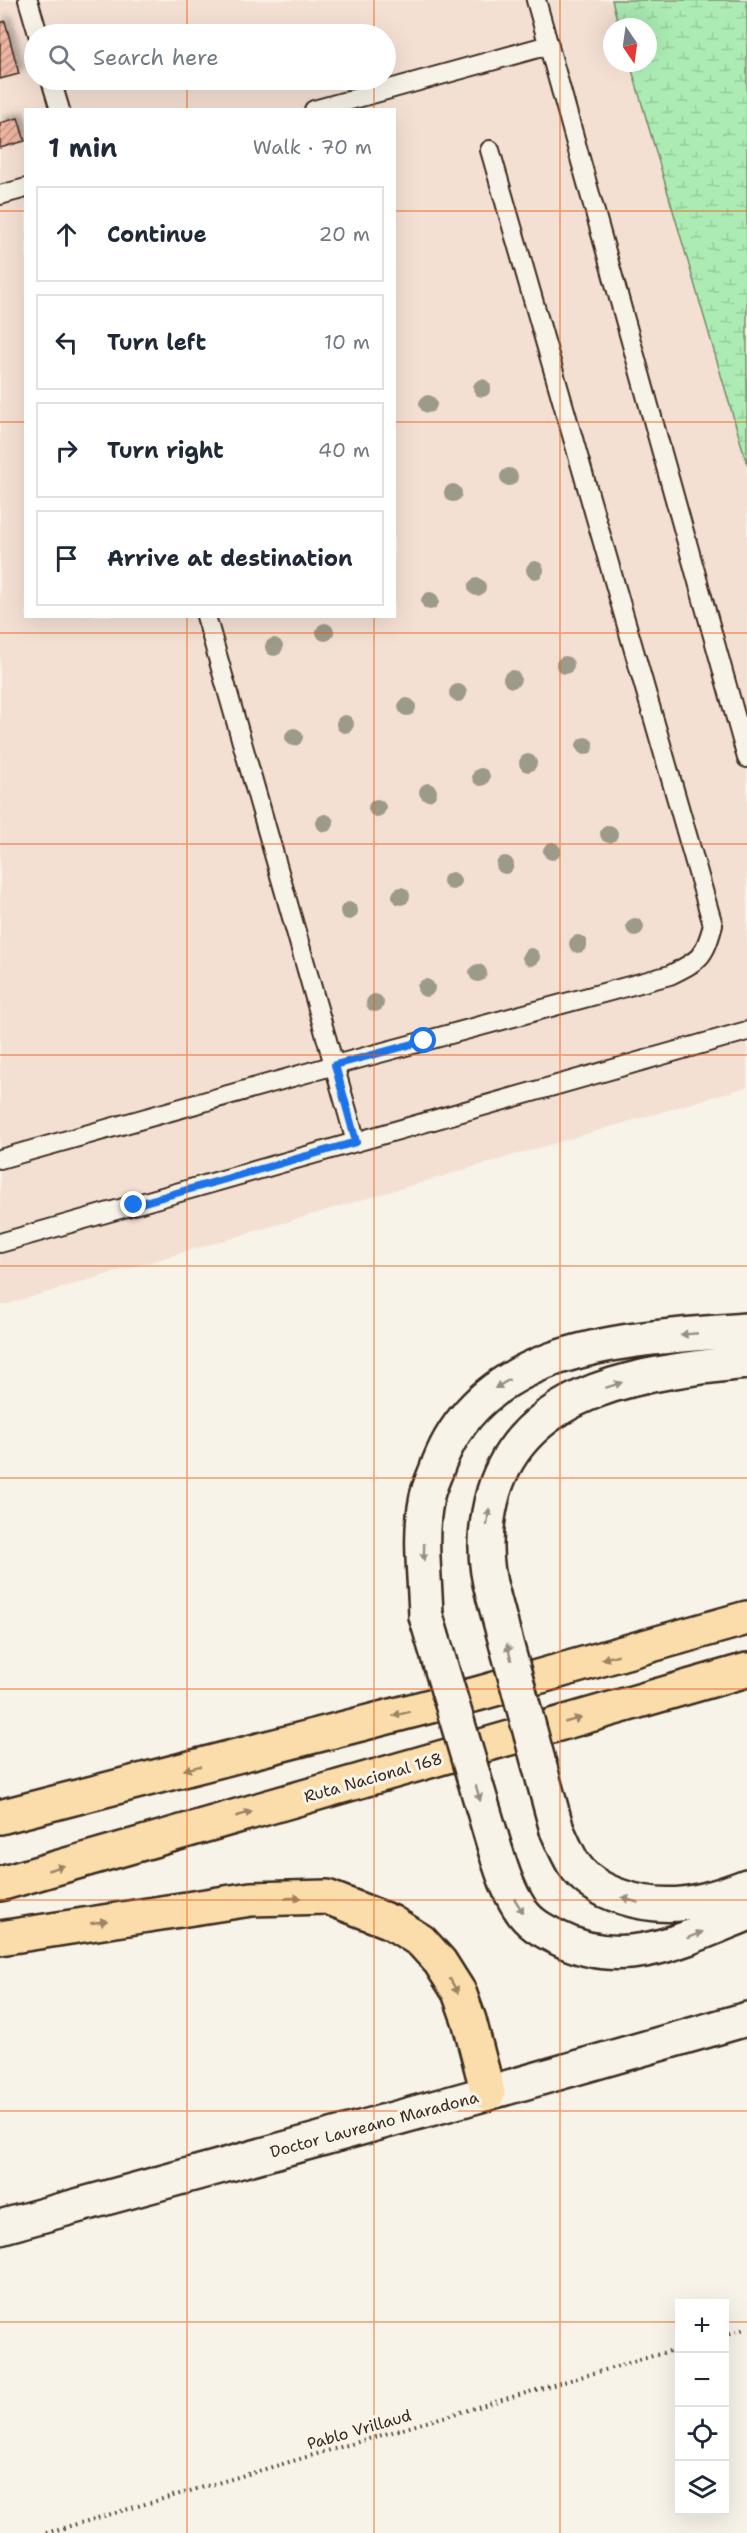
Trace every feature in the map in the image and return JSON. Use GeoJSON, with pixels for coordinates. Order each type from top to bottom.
{"type":"FeatureCollection","features":[{"type":"Feature","properties":{"kind":"highway"},"geometry":{"type":"LineString","coordinates":[[666,1642],[747,1607]]}},
{"type":"Feature","properties":{"kind":"highway"},"geometry":{"type":"LineString","coordinates":[[0,1817],[477,1694],[747,1618]]}},
{"type":"Feature","properties":{"kind":"highway","name":"Ruta Nacional 168"},"geometry":{"type":"LineString","coordinates":[[0,1884],[747,1670]]}},
{"type":"Feature","properties":{"kind":"highway"},"geometry":{"type":"LineString","coordinates":[[681,1689],[747,1679]]}},
{"type":"Feature","properties":{"kind":"highway"},"geometry":{"type":"LineString","coordinates":[[0,1938],[251,1899],[327,1897],[391,1922],[421,1941],[441,1962],[459,1992],[488,2093]]}},
{"type":"Feature","properties":{"kind":"main road"},"geometry":{"type":"LineString","coordinates":[[747,1330],[668,1336],[604,1345],[551,1359],[498,1385],[463,1418],[444,1447],[426,1501],[423,1555],[426,1616],[496,1852],[505,1881],[519,1909],[534,1926],[590,1951],[621,1954],[677,1943],[747,1914]]}},
{"type":"Feature","properties":{"kind":"main road"},"geometry":{"type":"LineString","coordinates":[[747,1362],[675,1370],[636,1378],[596,1391],[547,1416],[522,1437],[508,1457],[489,1511],[485,1548],[487,1575],[557,1830],[574,1865],[605,1892],[645,1905],[675,1906],[717,1898],[747,1886]]}},
{"type":"Feature","properties":{"kind":"main road","name":"Doctor Laureano Maradona"},"geometry":{"type":"LineString","coordinates":[[0,2227],[488,2093],[747,2019]]}},
{"type":"Feature","properties":{"kind":"lane"},"geometry":{"type":"LineString","coordinates":[[28,0],[35,24]]}},
{"type":"Feature","properties":{"kind":"lane"},"geometry":{"type":"LineString","coordinates":[[536,0],[747,759]]}},
{"type":"Feature","properties":{"kind":"lane"},"geometry":{"type":"LineString","coordinates":[[396,87],[549,45]]}},
{"type":"Feature","properties":{"kind":"lane"},"geometry":{"type":"LineString","coordinates":[[54,90],[59,108]]}},
{"type":"Feature","properties":{"kind":"lane"},"geometry":{"type":"LineString","coordinates":[[321,108],[386,90]]}},
{"type":"Feature","properties":{"kind":"lane"},"geometry":{"type":"LineString","coordinates":[[0,1159],[335,1065],[670,975],[697,961],[707,947],[713,925],[490,150]]}},
{"type":"Feature","properties":{"kind":"lane"},"geometry":{"type":"LineString","coordinates":[[0,195],[24,189]]}},
{"type":"Feature","properties":{"kind":"lane"},"geometry":{"type":"LineString","coordinates":[[207,618],[356,1142]]}},
{"type":"Feature","properties":{"kind":"lane"},"geometry":{"type":"LineString","coordinates":[[0,1243],[747,1030]]}},
{"type":"Feature","properties":{"kind":"path"},"geometry":{"type":"LineString","coordinates":[[729,2333],[747,2328]]}},
{"type":"Feature","properties":{"kind":"path","name":"Pablo Vrillaud"},"geometry":{"type":"LineString","coordinates":[[46,2533],[675,2349]]}},
{"type":"Feature","properties":{"kind":"shaded area"},"geometry":{"type":"Polygon","coordinates":[[[0,0],[620,0],[625,18],[603,18],[603,72],[639,72],[747,460],[747,1087],[0,1306],[0,0]]]}},
{"type":"Feature","properties":{"kind":"green space"},"geometry":{"type":"Polygon","coordinates":[[[612,0],[747,0],[747,464],[633,72],[657,72],[657,18],[617,18],[612,0]]]}},
{"type":"Feature","properties":{"kind":"building"},"geometry":{"type":"Polygon","coordinates":[[[5,21],[19,74],[0,79],[0,23],[5,21]]]}},
{"type":"Feature","properties":{"kind":"building"},"geometry":{"type":"Polygon","coordinates":[[[18,118],[24,141],[0,148],[0,123],[18,118]]]}},
{"type":"Feature","properties":{"kind":"route"},"geometry":{"type":"LineString","coordinates":[[134,1205],[356,1142],[335,1065],[424,1041]]}}]}
